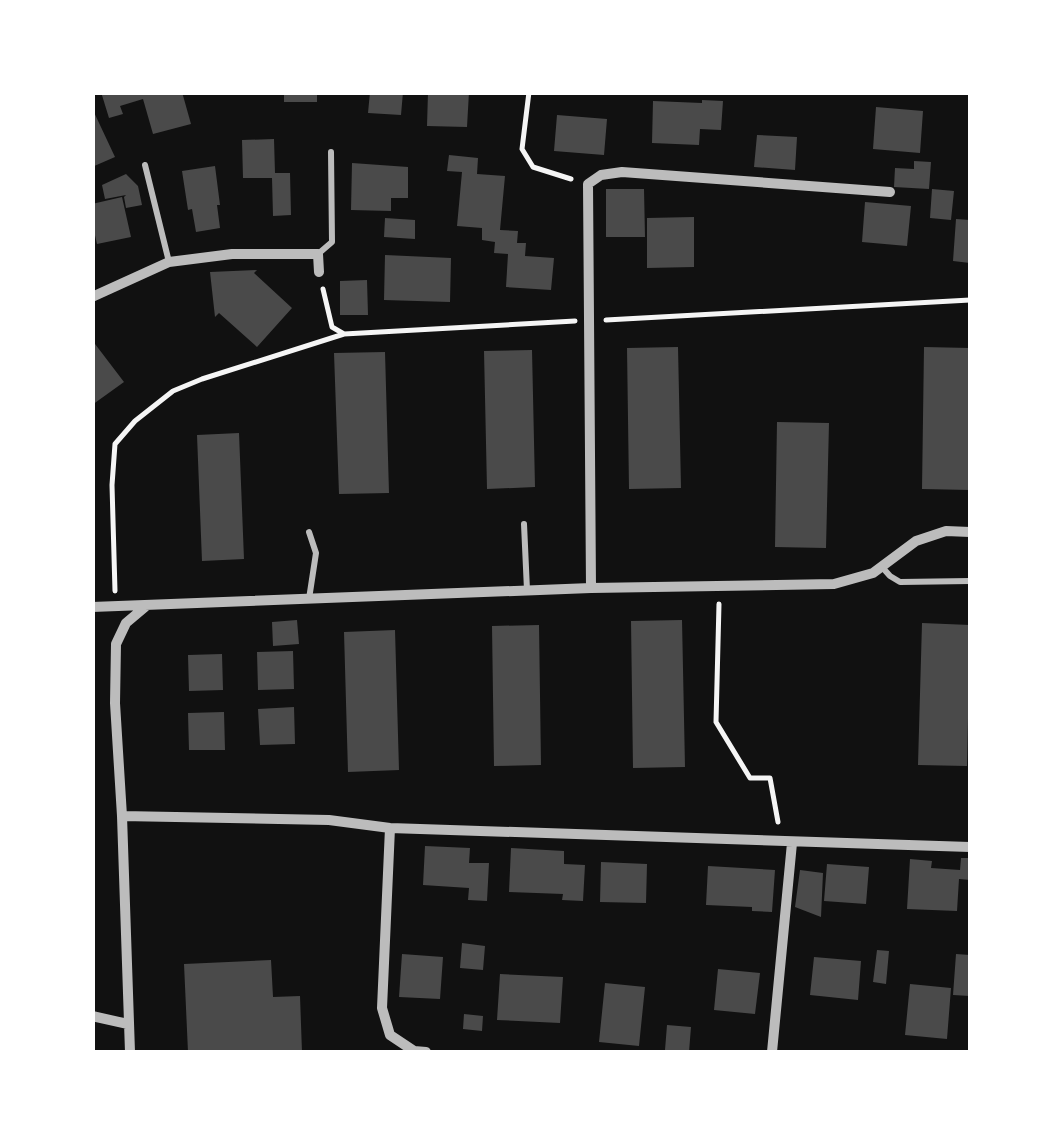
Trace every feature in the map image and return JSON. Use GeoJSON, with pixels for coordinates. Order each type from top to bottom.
{"type":"FeatureCollection","features":[{"type":"Feature","properties":{"kind":"street"},"geometry":{"type":"LineString","coordinates":[[591,588],[588,184],[622,172],[890,192]]}},
{"type":"Feature","properties":{"kind":"street"},"geometry":{"type":"LineString","coordinates":[[92,297],[169,262],[232,254],[318,254],[319,272]]}},
{"type":"Feature","properties":{"kind":"street"},"geometry":{"type":"LineString","coordinates":[[92,608],[591,588],[834,584],[873,573],[916,541],[946,531],[970,532]]}},
{"type":"Feature","properties":{"kind":"street"},"geometry":{"type":"LineString","coordinates":[[130,1052],[115,703],[116,644],[126,622],[146,607]]}},
{"type":"Feature","properties":{"kind":"street"},"geometry":{"type":"LineString","coordinates":[[122,816],[329,820],[390,828],[970,847]]}},
{"type":"Feature","properties":{"kind":"street"},"geometry":{"type":"LineString","coordinates":[[390,828],[382,1008],[390,1034],[414,1052],[426,1052]]}},
{"type":"Feature","properties":{"kind":"street"},"geometry":{"type":"LineString","coordinates":[[772,1052],[787,843]]}},
{"type":"Feature","properties":{"kind":"street"},"geometry":{"type":"LineString","coordinates":[[92,1016],[128,1024]]}},
{"type":"Feature","properties":{"kind":"lane"},"geometry":{"type":"LineString","coordinates":[[318,254],[332,242],[332,152]]}},
{"type":"Feature","properties":{"kind":"lane"},"geometry":{"type":"LineString","coordinates":[[145,165],[169,262]]}},
{"type":"Feature","properties":{"kind":"lane"},"geometry":{"type":"LineString","coordinates":[[524,524],[527,591]]}},
{"type":"Feature","properties":{"kind":"lane"},"geometry":{"type":"LineString","coordinates":[[308,532],[316,553],[309,600]]}},
{"type":"Feature","properties":{"kind":"lane"},"geometry":{"type":"LineString","coordinates":[[882,567],[900,582],[970,581]]}},
{"type":"Feature","properties":{"kind":"path"},"geometry":{"type":"LineString","coordinates":[[529,92],[522,149],[532,167],[588,184]]}},
{"type":"Feature","properties":{"kind":"path"},"geometry":{"type":"LineString","coordinates":[[319,272],[332,327],[344,334]]}},
{"type":"Feature","properties":{"kind":"path"},"geometry":{"type":"LineString","coordinates":[[116,607],[114,444],[135,421],[173,391],[202,378],[344,334],[970,300]]}},
{"type":"Feature","properties":{"kind":"path"},"geometry":{"type":"LineString","coordinates":[[719,586],[716,722],[750,778],[770,778],[787,843]]}},
{"type":"Feature","properties":{"kind":"building"},"geometry":{"type":"Polygon","coordinates":[[[101,92],[182,92],[191,124],[153,134],[143,99],[120,106],[123,114],[109,118],[101,92]]]}},
{"type":"Feature","properties":{"kind":"building"},"geometry":{"type":"Polygon","coordinates":[[[284,92],[317,92],[317,102],[284,102],[284,92]]]}},
{"type":"Feature","properties":{"kind":"building"},"geometry":{"type":"Polygon","coordinates":[[[370,92],[403,92],[401,115],[368,113],[370,92]]]}},
{"type":"Feature","properties":{"kind":"building"},"geometry":{"type":"Polygon","coordinates":[[[428,92],[469,92],[467,127],[427,126],[428,92]]]}},
{"type":"Feature","properties":{"kind":"building"},"geometry":{"type":"Polygon","coordinates":[[[653,101],[723,101],[721,130],[700,129],[699,145],[652,143],[653,101]]]}},
{"type":"Feature","properties":{"kind":"building"},"geometry":{"type":"Polygon","coordinates":[[[876,107],[923,111],[920,153],[873,149],[876,107]]]}},
{"type":"Feature","properties":{"kind":"building"},"geometry":{"type":"Polygon","coordinates":[[[92,108],[115,157],[92,167],[92,108]]]}},
{"type":"Feature","properties":{"kind":"building"},"geometry":{"type":"Polygon","coordinates":[[[557,115],[607,119],[604,155],[554,151],[557,115]]]}},
{"type":"Feature","properties":{"kind":"building"},"geometry":{"type":"Polygon","coordinates":[[[757,135],[797,137],[795,170],[754,167],[757,135]]]}},
{"type":"Feature","properties":{"kind":"building"},"geometry":{"type":"Polygon","coordinates":[[[274,139],[275,173],[290,173],[291,215],[273,216],[272,178],[243,178],[242,140],[274,139]]]}},
{"type":"Feature","properties":{"kind":"building"},"geometry":{"type":"Polygon","coordinates":[[[449,155],[478,158],[477,174],[505,176],[500,230],[518,231],[517,243],[526,243],[525,256],[554,258],[551,290],[506,287],[508,254],[494,253],[495,242],[482,240],[482,228],[457,226],[462,172],[447,171],[449,155]]]}},
{"type":"Feature","properties":{"kind":"building"},"geometry":{"type":"Polygon","coordinates":[[[914,161],[931,162],[929,189],[894,187],[895,168],[914,169],[914,161]]]}},
{"type":"Feature","properties":{"kind":"building"},"geometry":{"type":"Polygon","coordinates":[[[352,163],[408,167],[408,198],[391,198],[391,211],[351,210],[352,163]]]}},
{"type":"Feature","properties":{"kind":"building"},"geometry":{"type":"Polygon","coordinates":[[[215,166],[220,228],[196,232],[182,171],[215,166]]]}},
{"type":"Feature","properties":{"kind":"building"},"geometry":{"type":"Polygon","coordinates":[[[126,174],[138,186],[142,205],[126,208],[126,195],[105,199],[102,185],[126,174]]]}},
{"type":"Feature","properties":{"kind":"building"},"geometry":{"type":"Polygon","coordinates":[[[606,189],[644,189],[645,237],[606,237],[606,189]]]}},
{"type":"Feature","properties":{"kind":"building"},"geometry":{"type":"Polygon","coordinates":[[[932,189],[954,191],[951,220],[930,218],[932,189]]]}},
{"type":"Feature","properties":{"kind":"building"},"geometry":{"type":"Polygon","coordinates":[[[122,197],[131,237],[97,244],[92,204],[122,197]]]}},
{"type":"Feature","properties":{"kind":"building"},"geometry":{"type":"Polygon","coordinates":[[[865,202],[911,206],[907,246],[862,242],[865,202]]]}},
{"type":"Feature","properties":{"kind":"building"},"geometry":{"type":"Polygon","coordinates":[[[694,217],[694,267],[647,268],[647,218],[694,217]]]}},
{"type":"Feature","properties":{"kind":"building"},"geometry":{"type":"Polygon","coordinates":[[[385,218],[415,220],[415,239],[384,237],[385,218]]]}},
{"type":"Feature","properties":{"kind":"building"},"geometry":{"type":"Polygon","coordinates":[[[956,219],[970,220],[970,263],[953,261],[956,219]]]}},
{"type":"Feature","properties":{"kind":"building"},"geometry":{"type":"Polygon","coordinates":[[[385,255],[451,258],[450,302],[384,300],[385,255]]]}},
{"type":"Feature","properties":{"kind":"building"},"geometry":{"type":"Polygon","coordinates":[[[257,270],[254,273],[292,308],[257,347],[219,313],[215,317],[210,272],[257,270]]]}},
{"type":"Feature","properties":{"kind":"building"},"geometry":{"type":"Polygon","coordinates":[[[367,280],[368,315],[340,315],[340,281],[367,280]]]}},
{"type":"Feature","properties":{"kind":"building"},"geometry":{"type":"Polygon","coordinates":[[[92,340],[124,382],[92,405],[92,340]]]}},
{"type":"Feature","properties":{"kind":"building"},"geometry":{"type":"Polygon","coordinates":[[[678,347],[681,488],[629,489],[627,348],[678,347]]]}},
{"type":"Feature","properties":{"kind":"building"},"geometry":{"type":"Polygon","coordinates":[[[924,347],[970,348],[970,490],[922,489],[924,347]]]}},
{"type":"Feature","properties":{"kind":"building"},"geometry":{"type":"Polygon","coordinates":[[[532,350],[535,487],[487,489],[484,351],[532,350]]]}},
{"type":"Feature","properties":{"kind":"building"},"geometry":{"type":"Polygon","coordinates":[[[385,352],[389,493],[339,494],[334,353],[385,352]]]}},
{"type":"Feature","properties":{"kind":"building"},"geometry":{"type":"Polygon","coordinates":[[[777,422],[829,423],[826,548],[775,547],[777,422]]]}},
{"type":"Feature","properties":{"kind":"building"},"geometry":{"type":"Polygon","coordinates":[[[239,433],[244,559],[202,561],[197,435],[239,433]]]}},
{"type":"Feature","properties":{"kind":"building"},"geometry":{"type":"Polygon","coordinates":[[[297,620],[299,644],[273,646],[272,622],[297,620]]]}},
{"type":"Feature","properties":{"kind":"building"},"geometry":{"type":"Polygon","coordinates":[[[682,620],[685,767],[633,768],[631,621],[682,620]]]}},
{"type":"Feature","properties":{"kind":"building"},"geometry":{"type":"Polygon","coordinates":[[[922,623],[970,625],[967,766],[918,765],[922,623]]]}},
{"type":"Feature","properties":{"kind":"building"},"geometry":{"type":"Polygon","coordinates":[[[539,625],[541,765],[494,766],[492,626],[539,625]]]}},
{"type":"Feature","properties":{"kind":"building"},"geometry":{"type":"Polygon","coordinates":[[[395,630],[399,770],[348,772],[344,632],[395,630]]]}},
{"type":"Feature","properties":{"kind":"building"},"geometry":{"type":"Polygon","coordinates":[[[293,651],[294,689],[258,690],[257,652],[293,651]]]}},
{"type":"Feature","properties":{"kind":"building"},"geometry":{"type":"Polygon","coordinates":[[[222,654],[223,690],[189,691],[188,655],[222,654]]]}},
{"type":"Feature","properties":{"kind":"building"},"geometry":{"type":"Polygon","coordinates":[[[294,707],[295,744],[260,745],[258,709],[294,707]]]}},
{"type":"Feature","properties":{"kind":"building"},"geometry":{"type":"Polygon","coordinates":[[[224,712],[225,750],[189,750],[188,713],[224,712]]]}},
{"type":"Feature","properties":{"kind":"building"},"geometry":{"type":"Polygon","coordinates":[[[425,846],[470,848],[469,863],[489,863],[487,901],[468,900],[469,888],[423,885],[425,846]]]}},
{"type":"Feature","properties":{"kind":"building"},"geometry":{"type":"Polygon","coordinates":[[[511,848],[564,851],[564,864],[585,865],[583,901],[562,900],[563,894],[509,892],[511,848]]]}},
{"type":"Feature","properties":{"kind":"building"},"geometry":{"type":"Polygon","coordinates":[[[961,858],[970,858],[970,880],[959,879],[957,911],[907,909],[910,859],[932,861],[931,868],[960,870],[961,858]]]}},
{"type":"Feature","properties":{"kind":"building"},"geometry":{"type":"Polygon","coordinates":[[[601,862],[647,864],[646,903],[600,902],[601,862]]]}},
{"type":"Feature","properties":{"kind":"building"},"geometry":{"type":"Polygon","coordinates":[[[827,864],[869,867],[866,904],[824,901],[827,864]]]}},
{"type":"Feature","properties":{"kind":"building"},"geometry":{"type":"Polygon","coordinates":[[[708,866],[775,870],[772,912],[706,905],[708,866]]]}},
{"type":"Feature","properties":{"kind":"building"},"geometry":{"type":"Polygon","coordinates":[[[800,870],[823,873],[821,917],[795,907],[800,870]]]}},
{"type":"Feature","properties":{"kind":"building"},"geometry":{"type":"Polygon","coordinates":[[[462,943],[485,946],[483,970],[460,968],[462,943]]]}},
{"type":"Feature","properties":{"kind":"building"},"geometry":{"type":"Polygon","coordinates":[[[877,950],[889,951],[886,984],[873,982],[877,950]]]}},
{"type":"Feature","properties":{"kind":"building"},"geometry":{"type":"Polygon","coordinates":[[[402,954],[443,957],[440,999],[399,997],[402,954]]]}},
{"type":"Feature","properties":{"kind":"building"},"geometry":{"type":"Polygon","coordinates":[[[956,954],[970,955],[970,996],[953,995],[956,954]]]}},
{"type":"Feature","properties":{"kind":"building"},"geometry":{"type":"Polygon","coordinates":[[[814,957],[861,961],[858,1000],[810,995],[814,957]]]}},
{"type":"Feature","properties":{"kind":"building"},"geometry":{"type":"Polygon","coordinates":[[[271,960],[273,997],[300,996],[302,1052],[188,1052],[184,964],[271,960]]]}},
{"type":"Feature","properties":{"kind":"building"},"geometry":{"type":"Polygon","coordinates":[[[718,969],[760,973],[755,1014],[714,1010],[718,969]]]}},
{"type":"Feature","properties":{"kind":"building"},"geometry":{"type":"Polygon","coordinates":[[[500,974],[563,977],[560,1023],[497,1020],[500,974]]]}},
{"type":"Feature","properties":{"kind":"building"},"geometry":{"type":"Polygon","coordinates":[[[605,983],[645,987],[639,1046],[599,1042],[605,983]]]}},
{"type":"Feature","properties":{"kind":"building"},"geometry":{"type":"Polygon","coordinates":[[[910,984],[951,988],[947,1039],[905,1035],[910,984]]]}},
{"type":"Feature","properties":{"kind":"building"},"geometry":{"type":"Polygon","coordinates":[[[464,1014],[483,1016],[482,1031],[463,1029],[464,1014]]]}},
{"type":"Feature","properties":{"kind":"building"},"geometry":{"type":"Polygon","coordinates":[[[667,1025],[691,1027],[689,1052],[665,1050],[667,1025]]]}}]}
